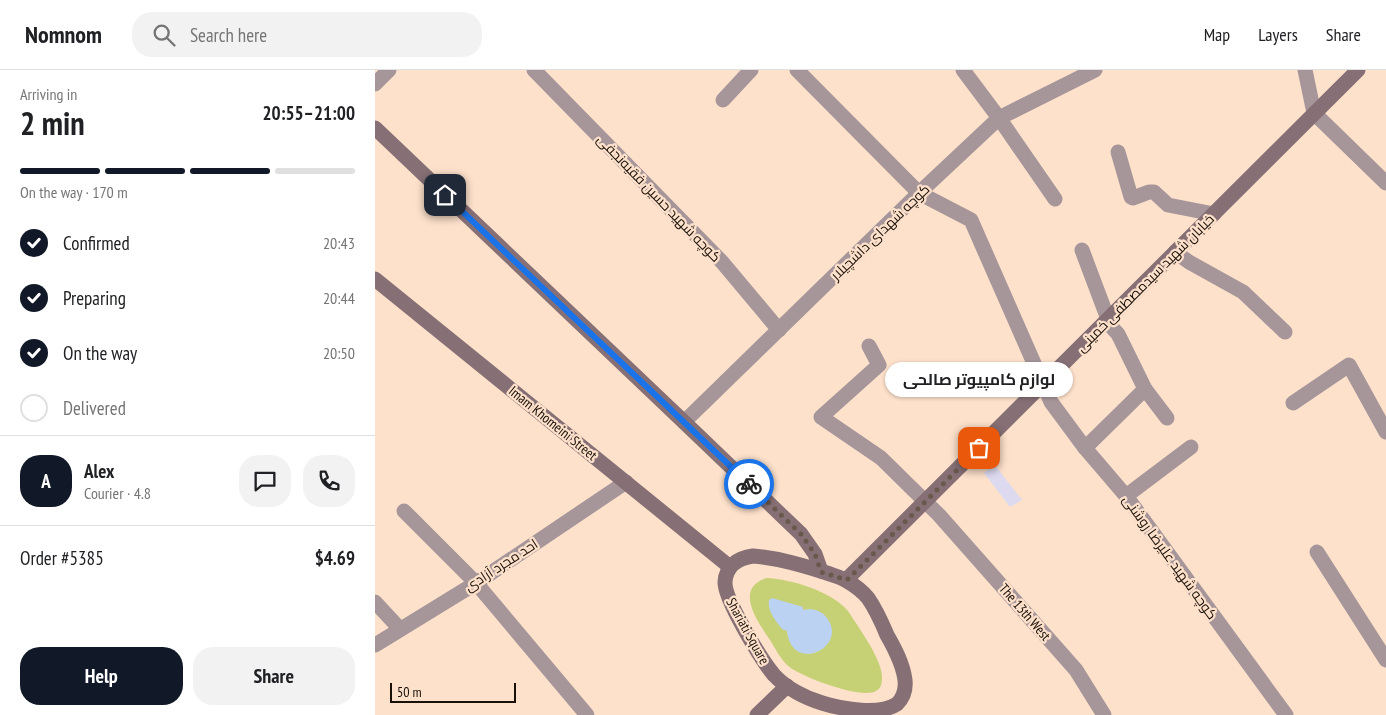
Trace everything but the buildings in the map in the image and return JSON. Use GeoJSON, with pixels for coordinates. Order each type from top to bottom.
{"type":"FeatureCollection","features":[{"type":"Feature","properties":{"kind":"main road","name":"خیابان شهید سیدمصطفی خمینی"},"geometry":{"type":"LineString","coordinates":[[847,580],[1358,70]]}},
{"type":"Feature","properties":{"kind":"main road"},"geometry":{"type":"LineString","coordinates":[[375,128],[801,534],[815,554],[821,572]]}},
{"type":"Feature","properties":{"kind":"main road","name":"Imam Khomeini Street"},"geometry":{"type":"LineString","coordinates":[[375,280],[730,567]]}},
{"type":"Feature","properties":{"kind":"main road","name":"Shariati Square"},"geometry":{"type":"LineString","coordinates":[[744,557],[770,557],[821,572],[847,580],[867,598],[900,660],[906,682],[902,699],[895,707],[883,714],[863,715],[810,699],[787,686],[774,675],[758,652],[727,592],[725,584],[726,575],[730,567],[744,557]]}},
{"type":"Feature","properties":{"kind":"main road"},"geometry":{"type":"LineString","coordinates":[[757,715],[787,686]]}},
{"type":"Feature","properties":{"kind":"street"},"geometry":{"type":"LineString","coordinates":[[375,84],[389,70]]}},
{"type":"Feature","properties":{"kind":"street","name":"کوچه شهید حسین فقیه‌نجفی"},"geometry":{"type":"LineString","coordinates":[[534,70],[723,262],[779,330]]}},
{"type":"Feature","properties":{"kind":"street"},"geometry":{"type":"LineString","coordinates":[[723,100],[751,70]]}},
{"type":"Feature","properties":{"kind":"street","name":"کوچه شهید علیرضا روشنی"},"geometry":{"type":"LineString","coordinates":[[797,70],[919,193],[971,220],[1051,402],[1085,448],[1126,496],[1286,715]]}},
{"type":"Feature","properties":{"kind":"street"},"geometry":{"type":"LineString","coordinates":[[963,70],[1055,199]]}},
{"type":"Feature","properties":{"kind":"street","name":"کوچه شهدای داشچیلار"},"geometry":{"type":"LineString","coordinates":[[684,422],[919,193],[999,118],[1095,70]]}},
{"type":"Feature","properties":{"kind":"street"},"geometry":{"type":"LineString","coordinates":[[1305,70],[1315,113],[1325,125],[1386,183]]}},
{"type":"Feature","properties":{"kind":"street"},"geometry":{"type":"LineString","coordinates":[[1119,152],[1131,197],[1154,192],[1168,205],[1214,214]]}},
{"type":"Feature","properties":{"kind":"street"},"geometry":{"type":"LineString","coordinates":[[1082,250],[1107,320],[1118,334],[1145,388],[1167,418]]}},
{"type":"Feature","properties":{"kind":"street"},"geometry":{"type":"LineString","coordinates":[[1175,252],[1189,262],[1243,292],[1285,332]]}},
{"type":"Feature","properties":{"kind":"street","name":"The 13th West"},"geometry":{"type":"LineString","coordinates":[[869,346],[879,365],[821,417],[881,458],[926,501],[1076,670],[1104,715]]}},
{"type":"Feature","properties":{"kind":"street"},"geometry":{"type":"LineString","coordinates":[[1293,403],[1349,365],[1386,432]]}},
{"type":"Feature","properties":{"kind":"street"},"geometry":{"type":"LineString","coordinates":[[1085,448],[1145,388]]}},
{"type":"Feature","properties":{"kind":"street"},"geometry":{"type":"LineString","coordinates":[[1126,496],[1191,447]]}},
{"type":"Feature","properties":{"kind":"street","name":"احد مجرد آزادی"},"geometry":{"type":"LineString","coordinates":[[375,645],[475,583],[626,482]]}},
{"type":"Feature","properties":{"kind":"street"},"geometry":{"type":"LineString","coordinates":[[404,510],[475,583],[587,715]]}},
{"type":"Feature","properties":{"kind":"street"},"geometry":{"type":"LineString","coordinates":[[1317,552],[1386,660]]}},
{"type":"Feature","properties":{"kind":"street"},"geometry":{"type":"LineString","coordinates":[[375,602],[400,629]]}},
{"type":"Feature","properties":{"kind":"shaded area"},"geometry":{"type":"Polygon","coordinates":[[[994,464],[1022,500],[1010,507],[984,473],[994,464]]]}},
{"type":"Feature","properties":{"kind":"green space"},"geometry":{"type":"Polygon","coordinates":[[[767,578],[788,581],[822,592],[841,604],[848,611],[879,662],[882,678],[879,689],[869,693],[845,690],[804,675],[787,665],[760,624],[751,606],[751,589],[757,583],[767,578]],[[803,607],[787,631],[789,639],[803,652],[813,653],[822,649],[829,641],[831,628],[826,617],[820,612],[802,610],[803,607]]]}},
{"type":"Feature","properties":{"kind":"water"},"geometry":{"type":"Polygon","coordinates":[[[772,598],[803,607],[803,610],[816,610],[825,615],[832,629],[831,638],[825,646],[817,652],[808,654],[798,652],[791,644],[787,631],[782,629],[771,612],[769,600],[772,598]]]}},
{"type":"Feature","properties":{"kind":"way so far"},"geometry":{"type":"LineString","coordinates":[[749,484],[801,534],[815,554],[821,572],[847,580],[979,448]]}},
{"type":"Feature","properties":{"kind":"place","name":"لوازم کامپیوتر صالحی"},"geometry":{"type":"Point","coordinates":[979,448]}},
{"type":"Feature","properties":{"kind":"route"},"geometry":{"type":"LineString","coordinates":[[445,195],[749,484]]}}]}
